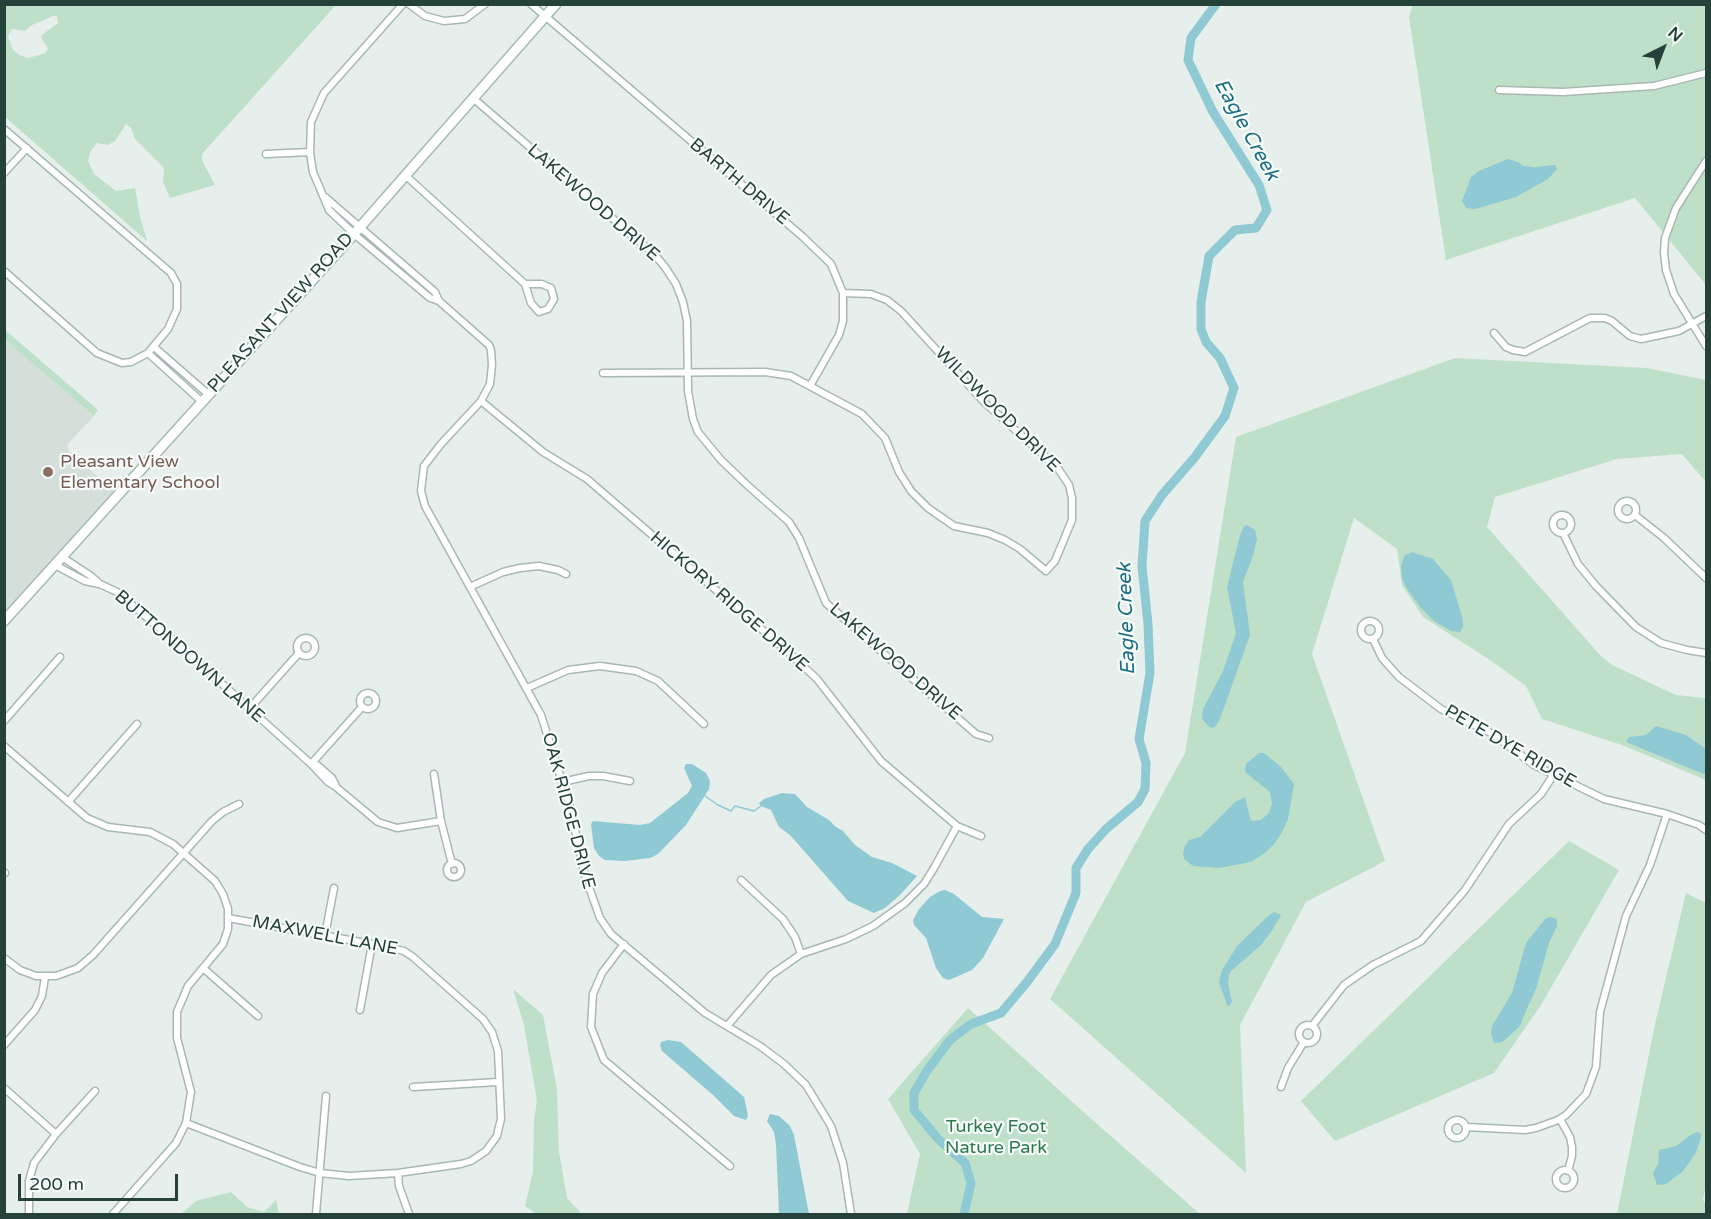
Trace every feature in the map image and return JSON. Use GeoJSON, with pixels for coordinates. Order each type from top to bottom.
{"type":"FeatureCollection","features":[{"type":"Feature","properties":{"kind":"main road","name":"PLEASANT VIEW ROAD"},"geometry":{"type":"LineString","coordinates":[[4,621],[474,99],[556,4]]}},
{"type":"Feature","properties":{"kind":"street","name":"OAK RIDGE DRIVE"},"geometry":{"type":"LineString","coordinates":[[403,4],[324,93],[311,122],[310,152],[313,172],[329,210],[356,230],[430,297],[440,302],[489,345],[491,350],[490,384],[481,401],[424,466],[422,491],[425,506],[541,715],[570,807],[577,848],[600,918],[611,934],[705,1013],[776,1058],[806,1086],[831,1126],[843,1163],[851,1215]]}},
{"type":"Feature","properties":{"kind":"street"},"geometry":{"type":"LineString","coordinates":[[409,4],[425,16],[444,21],[465,19],[485,4]]}},
{"type":"Feature","properties":{"kind":"street","name":"BARTH DRIVE"},"geometry":{"type":"LineString","coordinates":[[531,4],[804,237],[831,264],[843,292],[843,321],[839,334],[810,386]]}},
{"type":"Feature","properties":{"kind":"street"},"geometry":{"type":"LineString","coordinates":[[1499,90],[1563,92],[1654,86],[1707,73]]}},
{"type":"Feature","properties":{"kind":"street","name":"LAKEWOOD DRIVE"},"geometry":{"type":"LineString","coordinates":[[474,99],[654,254],[665,267],[676,284],[687,321],[688,391],[698,432],[737,476],[789,522],[799,538],[826,603],[976,734],[989,738]]}},
{"type":"Feature","properties":{"kind":"street"},"geometry":{"type":"LineString","coordinates":[[4,129],[171,273],[177,284],[177,309],[172,323],[148,354],[131,362],[122,363],[97,353],[4,271]]}},
{"type":"Feature","properties":{"kind":"street"},"geometry":{"type":"LineString","coordinates":[[4,173],[27,148]]}},
{"type":"Feature","properties":{"kind":"street"},"geometry":{"type":"LineString","coordinates":[[266,154],[310,152]]}},
{"type":"Feature","properties":{"kind":"street"},"geometry":{"type":"LineString","coordinates":[[1707,161],[1676,208],[1665,238],[1664,253],[1666,270],[1674,294],[1707,346]]}},
{"type":"Feature","properties":{"kind":"street"},"geometry":{"type":"LineString","coordinates":[[405,175],[525,284],[531,303],[539,312],[548,309],[554,299],[551,288],[542,284],[525,284]]}},
{"type":"Feature","properties":{"kind":"street","name":"WILDWOOD DRIVE"},"geometry":{"type":"LineString","coordinates":[[603,373],[777,373],[791,376],[862,414],[885,438],[899,472],[911,491],[928,508],[954,526],[1005,540],[1020,549],[1046,571],[1055,561],[1072,520],[1072,498],[1069,485],[1058,467],[985,403],[901,311],[887,300],[871,294],[843,292]]}},
{"type":"Feature","properties":{"kind":"street"},"geometry":{"type":"LineString","coordinates":[[1494,333],[1506,347],[1513,351],[1525,352],[1590,318],[1605,318],[1612,321],[1635,338],[1679,331],[1707,316]]}},
{"type":"Feature","properties":{"kind":"street"},"geometry":{"type":"LineString","coordinates":[[154,347],[208,394]]}},
{"type":"Feature","properties":{"kind":"street"},"geometry":{"type":"LineString","coordinates":[[148,354],[201,401]]}},
{"type":"Feature","properties":{"kind":"street","name":"HICKORY RIDGE DRIVE"},"geometry":{"type":"LineString","coordinates":[[481,401],[543,453],[587,479],[789,652],[817,679],[881,761],[957,826],[981,836]]}},
{"type":"Feature","properties":{"kind":"street"},"geometry":{"type":"LineString","coordinates":[[1635,515],[1664,538],[1707,579]]}},
{"type":"Feature","properties":{"kind":"street"},"geometry":{"type":"LineString","coordinates":[[1563,533],[1578,564],[1636,627],[1661,643],[1707,653]]}},
{"type":"Feature","properties":{"kind":"street","name":"BUTTONDOWN LANE"},"geometry":{"type":"LineString","coordinates":[[58,561],[85,581],[100,584],[117,592],[311,764],[328,782],[378,822],[397,828],[441,821]]}},
{"type":"Feature","properties":{"kind":"street"},"geometry":{"type":"LineString","coordinates":[[470,587],[503,572],[520,568],[539,566],[566,574]]}},
{"type":"Feature","properties":{"kind":"street","name":"PETE DYE RIDGE"},"geometry":{"type":"LineString","coordinates":[[1373,639],[1382,658],[1399,676],[1441,709],[1493,734],[1534,765],[1604,799],[1667,814],[1707,830]]}},
{"type":"Feature","properties":{"kind":"street"},"geometry":{"type":"LineString","coordinates":[[249,709],[299,652]]}},
{"type":"Feature","properties":{"kind":"street"},"geometry":{"type":"LineString","coordinates":[[4,721],[60,657]]}},
{"type":"Feature","properties":{"kind":"street"},"geometry":{"type":"LineString","coordinates":[[527,688],[568,670],[600,666],[636,672],[658,681],[704,724]]}},
{"type":"Feature","properties":{"kind":"street"},"geometry":{"type":"LineString","coordinates":[[311,764],[362,707]]}},
{"type":"Feature","properties":{"kind":"street"},"geometry":{"type":"LineString","coordinates":[[68,802],[137,724]]}},
{"type":"Feature","properties":{"kind":"street"},"geometry":{"type":"LineString","coordinates":[[4,746],[87,818],[108,827],[150,832],[163,837],[184,853],[219,887],[226,901],[228,929],[223,945],[182,996],[175,1020],[177,1038],[191,1092],[186,1123],[176,1143],[113,1215]]}},
{"type":"Feature","properties":{"kind":"street"},"geometry":{"type":"LineString","coordinates":[[434,774],[441,821],[452,864]]}},
{"type":"Feature","properties":{"kind":"street"},"geometry":{"type":"LineString","coordinates":[[1312,1026],[1344,985],[1373,965],[1421,941],[1465,890],[1509,824],[1541,794],[1554,774]]}},
{"type":"Feature","properties":{"kind":"street"},"geometry":{"type":"LineString","coordinates":[[562,782],[590,776],[630,781]]}},
{"type":"Feature","properties":{"kind":"street"},"geometry":{"type":"LineString","coordinates":[[4,958],[20,970],[45,977],[65,974],[85,963],[217,816],[238,804]]}},
{"type":"Feature","properties":{"kind":"street"},"geometry":{"type":"LineString","coordinates":[[1466,1127],[1525,1130],[1545,1125],[1560,1119],[1586,1094],[1594,1076],[1600,1012],[1626,916],[1650,865],[1667,814]]}},
{"type":"Feature","properties":{"kind":"street"},"geometry":{"type":"LineString","coordinates":[[727,1026],[771,975],[801,954],[846,939],[890,916],[924,884],[957,826]]}},
{"type":"Feature","properties":{"kind":"street"},"geometry":{"type":"LineString","coordinates":[[741,880],[783,919],[795,937],[801,954]]}},
{"type":"Feature","properties":{"kind":"street"},"geometry":{"type":"LineString","coordinates":[[325,935],[334,888]]}},
{"type":"Feature","properties":{"kind":"street","name":"MAXWELL LANE"},"geometry":{"type":"LineString","coordinates":[[186,1123],[281,1161],[320,1173],[349,1176],[398,1173],[471,1161],[486,1151],[499,1127],[496,1041],[492,1032],[483,1019],[413,957],[397,949],[228,918]]}},
{"type":"Feature","properties":{"kind":"street"},"geometry":{"type":"LineString","coordinates":[[360,1010],[372,944]]}},
{"type":"Feature","properties":{"kind":"street"},"geometry":{"type":"LineString","coordinates":[[624,944],[602,973],[592,994],[591,1027],[604,1060],[730,1166]]}},
{"type":"Feature","properties":{"kind":"street"},"geometry":{"type":"LineString","coordinates":[[203,968],[258,1016]]}},
{"type":"Feature","properties":{"kind":"street"},"geometry":{"type":"LineString","coordinates":[[4,1045],[35,1010],[42,996],[45,977]]}},
{"type":"Feature","properties":{"kind":"street"},"geometry":{"type":"LineString","coordinates":[[1304,1042],[1299,1035],[1301,1029],[1305,1026],[1312,1026]]}},
{"type":"Feature","properties":{"kind":"street"},"geometry":{"type":"LineString","coordinates":[[1304,1042],[1312,1042],[1316,1038],[1317,1032],[1312,1026]]}},
{"type":"Feature","properties":{"kind":"street"},"geometry":{"type":"LineString","coordinates":[[1281,1086],[1288,1068],[1304,1042]]}},
{"type":"Feature","properties":{"kind":"street"},"geometry":{"type":"LineString","coordinates":[[413,1087],[498,1082]]}},
{"type":"Feature","properties":{"kind":"street"},"geometry":{"type":"LineString","coordinates":[[4,1088],[56,1134]]}},
{"type":"Feature","properties":{"kind":"street"},"geometry":{"type":"LineString","coordinates":[[29,1215],[28,1191],[32,1171],[39,1154],[95,1091]]}},
{"type":"Feature","properties":{"kind":"street"},"geometry":{"type":"LineString","coordinates":[[316,1215],[326,1096]]}},
{"type":"Feature","properties":{"kind":"street"},"geometry":{"type":"LineString","coordinates":[[1560,1119],[1570,1137],[1572,1147],[1568,1171]]}},
{"type":"Feature","properties":{"kind":"street"},"geometry":{"type":"LineString","coordinates":[[398,1173],[399,1186],[409,1215]]}},
{"type":"Feature","properties":{"kind":"shaded area","name":"Pleasant View Elementary School"},"geometry":{"type":"Polygon","coordinates":[[[5,340],[94,416],[67,445],[69,451],[115,492],[5,615],[5,340]]]}},
{"type":"Feature","properties":{"kind":"green space"},"geometry":{"type":"Polygon","coordinates":[[[5,4],[336,4],[202,154],[202,160],[215,185],[170,198],[163,182],[164,168],[135,139],[131,128],[126,124],[115,141],[108,145],[97,143],[90,152],[88,161],[94,174],[116,191],[135,188],[147,241],[5,117],[5,4]],[[57,16],[32,25],[25,31],[12,29],[8,36],[13,50],[28,58],[46,53],[48,48],[41,38],[58,23],[57,16]]]}},
{"type":"Feature","properties":{"kind":"green space"},"geometry":{"type":"Polygon","coordinates":[[[1413,4],[1706,5],[1706,285],[1635,198],[1446,260],[1409,17],[1413,4]]]}},
{"type":"Feature","properties":{"kind":"green space"},"geometry":{"type":"Polygon","coordinates":[[[4,329],[98,410],[94,416],[5,340],[4,329]]]}},
{"type":"Feature","properties":{"kind":"green space"},"geometry":{"type":"Polygon","coordinates":[[[1455,358],[1647,368],[1706,380],[1706,482],[1682,454],[1617,459],[1495,497],[1487,527],[1599,654],[1612,665],[1676,695],[1706,698],[1706,780],[1622,745],[1542,719],[1526,686],[1423,617],[1402,585],[1397,549],[1354,518],[1312,654],[1385,861],[1306,902],[1240,1025],[1246,1173],[1050,999],[1185,753],[1236,437],[1455,358]]]}},
{"type":"Feature","properties":{"kind":"green space"},"geometry":{"type":"Polygon","coordinates":[[[1569,841],[1619,870],[1541,1005],[1494,1073],[1335,1141],[1301,1101],[1569,841]]]}},
{"type":"Feature","properties":{"kind":"green space"},"geometry":{"type":"Polygon","coordinates":[[[1686,893],[1706,903],[1706,1183],[1703,1200],[1706,1204],[1706,1214],[1617,1214],[1655,1024],[1686,893]]]}},
{"type":"Feature","properties":{"kind":"green space"},"geometry":{"type":"Polygon","coordinates":[[[513,989],[543,1015],[557,1089],[559,1152],[567,1198],[582,1214],[534,1214],[525,1206],[533,1171],[534,1120],[537,1101],[524,1025],[513,989]]]}},
{"type":"Feature","properties":{"kind":"green space","name":"Turkey Foot Nature Park"},"geometry":{"type":"Polygon","coordinates":[[[968,1008],[1200,1214],[907,1214],[920,1154],[888,1099],[968,1008]]]}},
{"type":"Feature","properties":{"kind":"green space"},"geometry":{"type":"Polygon","coordinates":[[[231,1192],[247,1207],[264,1212],[276,1200],[279,1214],[181,1214],[196,1201],[231,1192]]]}},
{"type":"Feature","properties":{"kind":"water"},"geometry":{"type":"Polygon","coordinates":[[[1508,159],[1523,166],[1555,165],[1557,169],[1548,179],[1516,197],[1475,209],[1466,208],[1462,201],[1471,177],[1479,171],[1508,159]]]}},
{"type":"Feature","properties":{"kind":"water"},"geometry":{"type":"Polygon","coordinates":[[[1247,525],[1255,530],[1257,539],[1243,582],[1250,635],[1220,719],[1215,727],[1210,728],[1202,719],[1203,709],[1223,671],[1236,633],[1227,587],[1241,532],[1247,525]]]}},
{"type":"Feature","properties":{"kind":"water"},"geometry":{"type":"Polygon","coordinates":[[[1412,552],[1433,559],[1451,580],[1463,620],[1460,632],[1451,631],[1434,621],[1407,589],[1402,579],[1401,566],[1404,556],[1412,552]]]}},
{"type":"Feature","properties":{"kind":"water"},"geometry":{"type":"Polygon","coordinates":[[[1656,726],[1686,735],[1706,749],[1706,775],[1626,742],[1629,737],[1646,735],[1656,726]]]}},
{"type":"Feature","properties":{"kind":"water"},"geometry":{"type":"Polygon","coordinates":[[[1259,753],[1264,753],[1281,767],[1294,784],[1288,819],[1282,832],[1266,852],[1251,862],[1219,868],[1193,866],[1184,859],[1185,846],[1189,840],[1200,837],[1235,802],[1245,797],[1251,821],[1261,820],[1269,813],[1272,804],[1270,792],[1245,772],[1246,764],[1259,753]]]}},
{"type":"Feature","properties":{"kind":"water"},"geometry":{"type":"Polygon","coordinates":[[[686,764],[692,764],[706,773],[710,781],[709,789],[686,825],[658,854],[650,858],[625,861],[605,860],[599,856],[594,848],[591,824],[593,821],[640,825],[650,823],[688,793],[692,786],[684,768],[686,764]]]}},
{"type":"Feature","properties":{"kind":"water"},"geometry":{"type":"Polygon","coordinates":[[[782,793],[795,794],[807,807],[829,820],[855,845],[872,857],[892,863],[917,876],[885,908],[874,913],[848,901],[790,835],[779,827],[771,810],[759,803],[782,793]]]}},
{"type":"Feature","properties":{"kind":"water"},"geometry":{"type":"Polygon","coordinates":[[[945,890],[954,894],[982,917],[1004,919],[983,958],[972,970],[949,980],[943,978],[936,968],[926,938],[914,925],[913,920],[930,897],[945,890]]]}},
{"type":"Feature","properties":{"kind":"water"},"geometry":{"type":"Polygon","coordinates":[[[1274,912],[1281,915],[1271,932],[1261,945],[1229,975],[1228,983],[1232,1002],[1229,1006],[1219,982],[1222,970],[1237,946],[1274,912]]]}},
{"type":"Feature","properties":{"kind":"water"},"geometry":{"type":"Polygon","coordinates":[[[1550,917],[1557,919],[1557,926],[1549,943],[1536,989],[1520,1026],[1502,1042],[1494,1043],[1491,1034],[1492,1026],[1512,993],[1526,943],[1545,919],[1550,917]]]}},
{"type":"Feature","properties":{"kind":"water"},"geometry":{"type":"Polygon","coordinates":[[[668,1040],[681,1042],[744,1097],[748,1116],[746,1120],[734,1116],[662,1051],[661,1042],[668,1040]]]}},
{"type":"Feature","properties":{"kind":"water"},"geometry":{"type":"Polygon","coordinates":[[[770,1114],[779,1116],[790,1126],[794,1135],[809,1214],[779,1214],[776,1144],[774,1132],[767,1121],[770,1114]]]}},
{"type":"Feature","properties":{"kind":"water"},"geometry":{"type":"Polygon","coordinates":[[[1697,1132],[1701,1134],[1701,1138],[1689,1163],[1682,1172],[1666,1184],[1657,1185],[1653,1173],[1658,1164],[1659,1150],[1676,1146],[1697,1132]]]}},
{"type":"Feature","properties":{"kind":"waterway","name":"Eagle Creek"},"geometry":{"type":"LineString","coordinates":[[964,1214],[971,1183],[965,1163],[938,1139],[914,1110],[914,1093],[926,1072],[950,1040],[971,1024],[1001,1013],[1027,982],[1055,944],[1076,893],[1076,868],[1088,849],[1106,829],[1138,802],[1145,789],[1146,763],[1139,739],[1150,673],[1142,566],[1145,521],[1162,495],[1195,457],[1225,416],[1234,388],[1220,358],[1206,342],[1201,329],[1201,302],[1209,256],[1235,230],[1256,228],[1267,210],[1259,185],[1213,112],[1188,60],[1191,38],[1216,4]]}},
{"type":"Feature","properties":{"kind":"waterway"},"geometry":{"type":"LineString","coordinates":[[705,796],[731,811],[735,806],[754,811],[761,806]]}},
{"type":"Feature","properties":{"kind":"place","name":"Pleasant View Elementary School"},"geometry":{"type":"Point","coordinates":[48,472]}}]}
